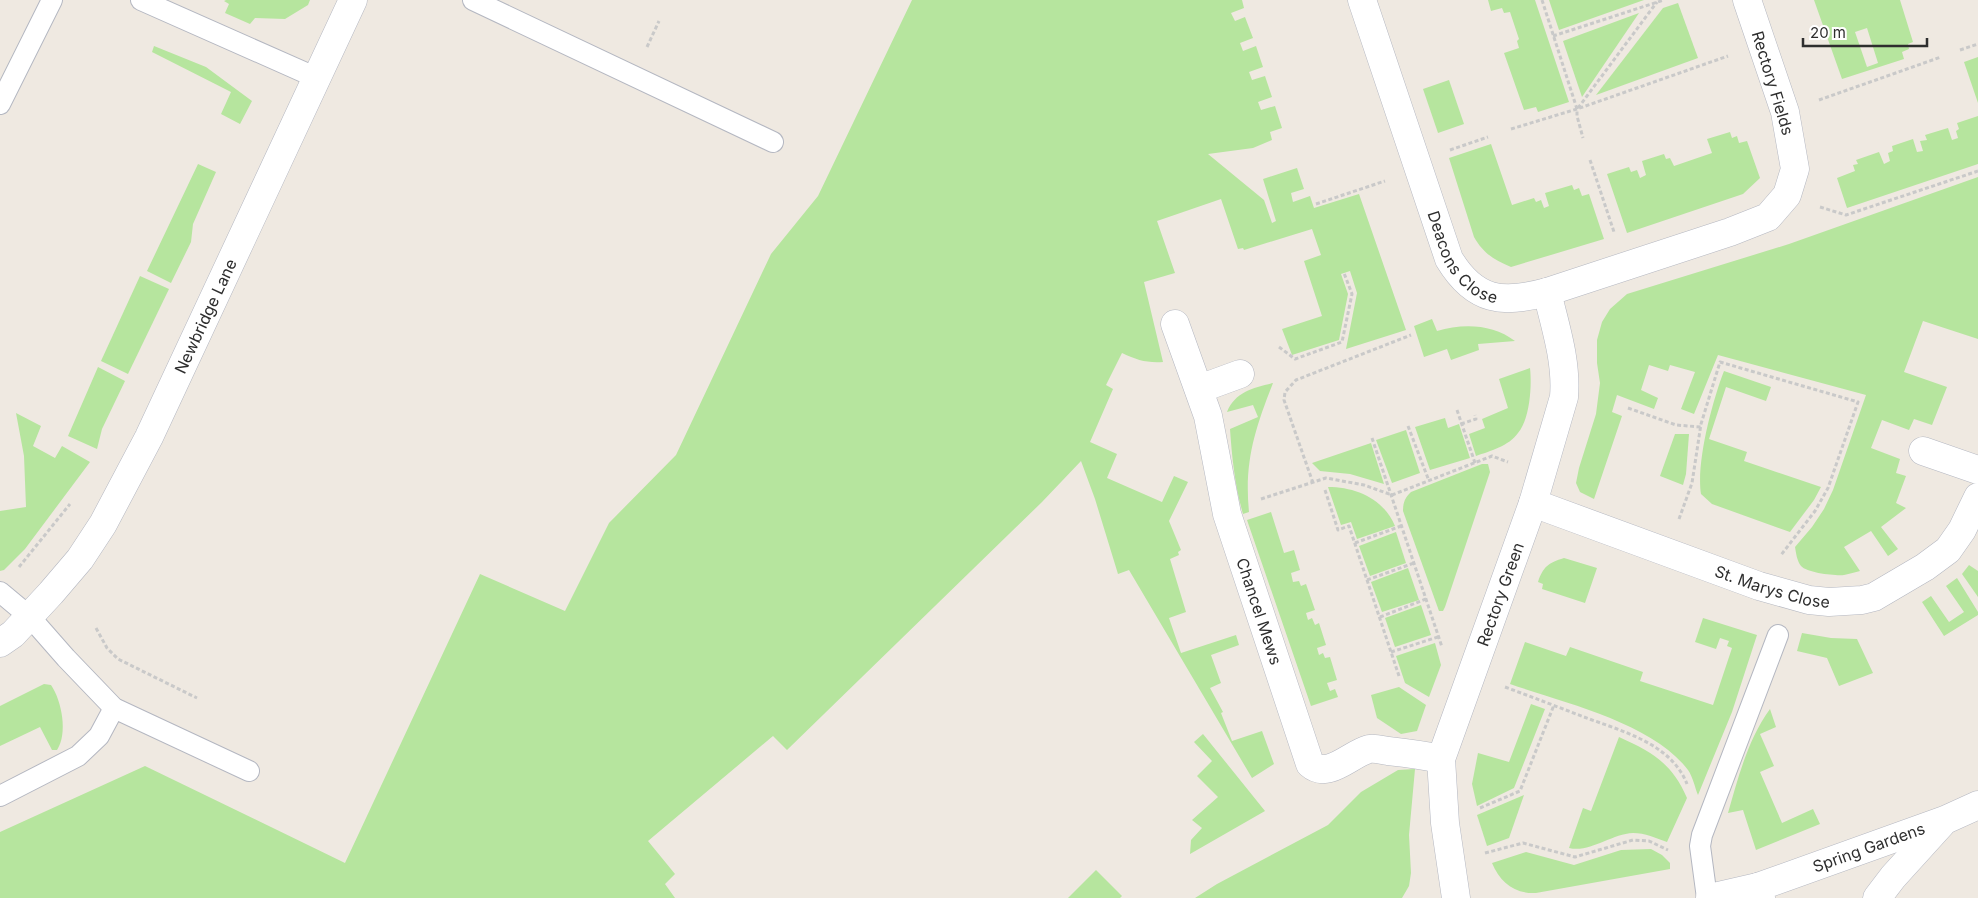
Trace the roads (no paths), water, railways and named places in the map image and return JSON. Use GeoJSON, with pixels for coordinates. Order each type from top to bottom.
{"type":"FeatureCollection","features":[{"type":"Feature","properties":{"kind":"street","name":"Newbridge Lane"},"geometry":{"type":"LineString","coordinates":[[0,643],[13,634],[30,617],[80,559],[103,524],[140,454],[242,242],[353,0]]}},
{"type":"Feature","properties":{"kind":"street","name":"Deacons Close"},"geometry":{"type":"LineString","coordinates":[[1362,0],[1449,259],[1463,279],[1488,295],[1500,298],[1524,298],[1730,232],[1768,217],[1787,195]]}},
{"type":"Feature","properties":{"kind":"street","name":"Rectory Fields"},"geometry":{"type":"LineString","coordinates":[[1747,0],[1785,112],[1795,169],[1787,195]]}},
{"type":"Feature","properties":{"kind":"street","name":"Rectory Green"},"geometry":{"type":"LineString","coordinates":[[1456,898],[1445,823],[1441,760],[1533,503],[1564,397],[1563,361],[1547,292]]}},
{"type":"Feature","properties":{"kind":"street","name":"Chancel Mews"},"geometry":{"type":"LineString","coordinates":[[1175,324],[1211,426],[1227,514],[1310,764],[1315,768],[1323,770],[1334,768],[1347,758],[1370,749],[1414,753],[1441,760]]}},
{"type":"Feature","properties":{"kind":"street"},"geometry":{"type":"LineString","coordinates":[[1199,389],[1240,374]]}},
{"type":"Feature","properties":{"kind":"street"},"geometry":{"type":"LineString","coordinates":[[1923,451],[1978,470]]}},
{"type":"Feature","properties":{"kind":"street","name":"St. Marys Close"},"geometry":{"type":"LineString","coordinates":[[1533,503],[1759,586],[1810,600],[1846,602],[1874,597],[1925,567],[1948,550],[1962,530],[1978,497]]}},
{"type":"Feature","properties":{"kind":"street","name":"Spring Gardens"},"geometry":{"type":"LineString","coordinates":[[1708,898],[1760,892],[1945,820],[1978,805]]}},
{"type":"Feature","properties":{"kind":"street"},"geometry":{"type":"LineString","coordinates":[[1877,898],[1893,877],[1945,820]]}},
{"type":"Feature","properties":{"kind":"lane"},"geometry":{"type":"LineString","coordinates":[[0,104],[52,0]]}},
{"type":"Feature","properties":{"kind":"lane"},"geometry":{"type":"LineString","coordinates":[[141,0],[317,78]]}},
{"type":"Feature","properties":{"kind":"lane"},"geometry":{"type":"LineString","coordinates":[[473,0],[773,142]]}},
{"type":"Feature","properties":{"kind":"lane"},"geometry":{"type":"LineString","coordinates":[[0,592],[30,617],[114,708],[249,771]]}},
{"type":"Feature","properties":{"kind":"lane"},"geometry":{"type":"LineString","coordinates":[[1708,898],[1700,846],[1702,835],[1778,635]]}},
{"type":"Feature","properties":{"kind":"lane"},"geometry":{"type":"LineString","coordinates":[[0,796],[78,756],[99,736],[114,708]]}}]}
